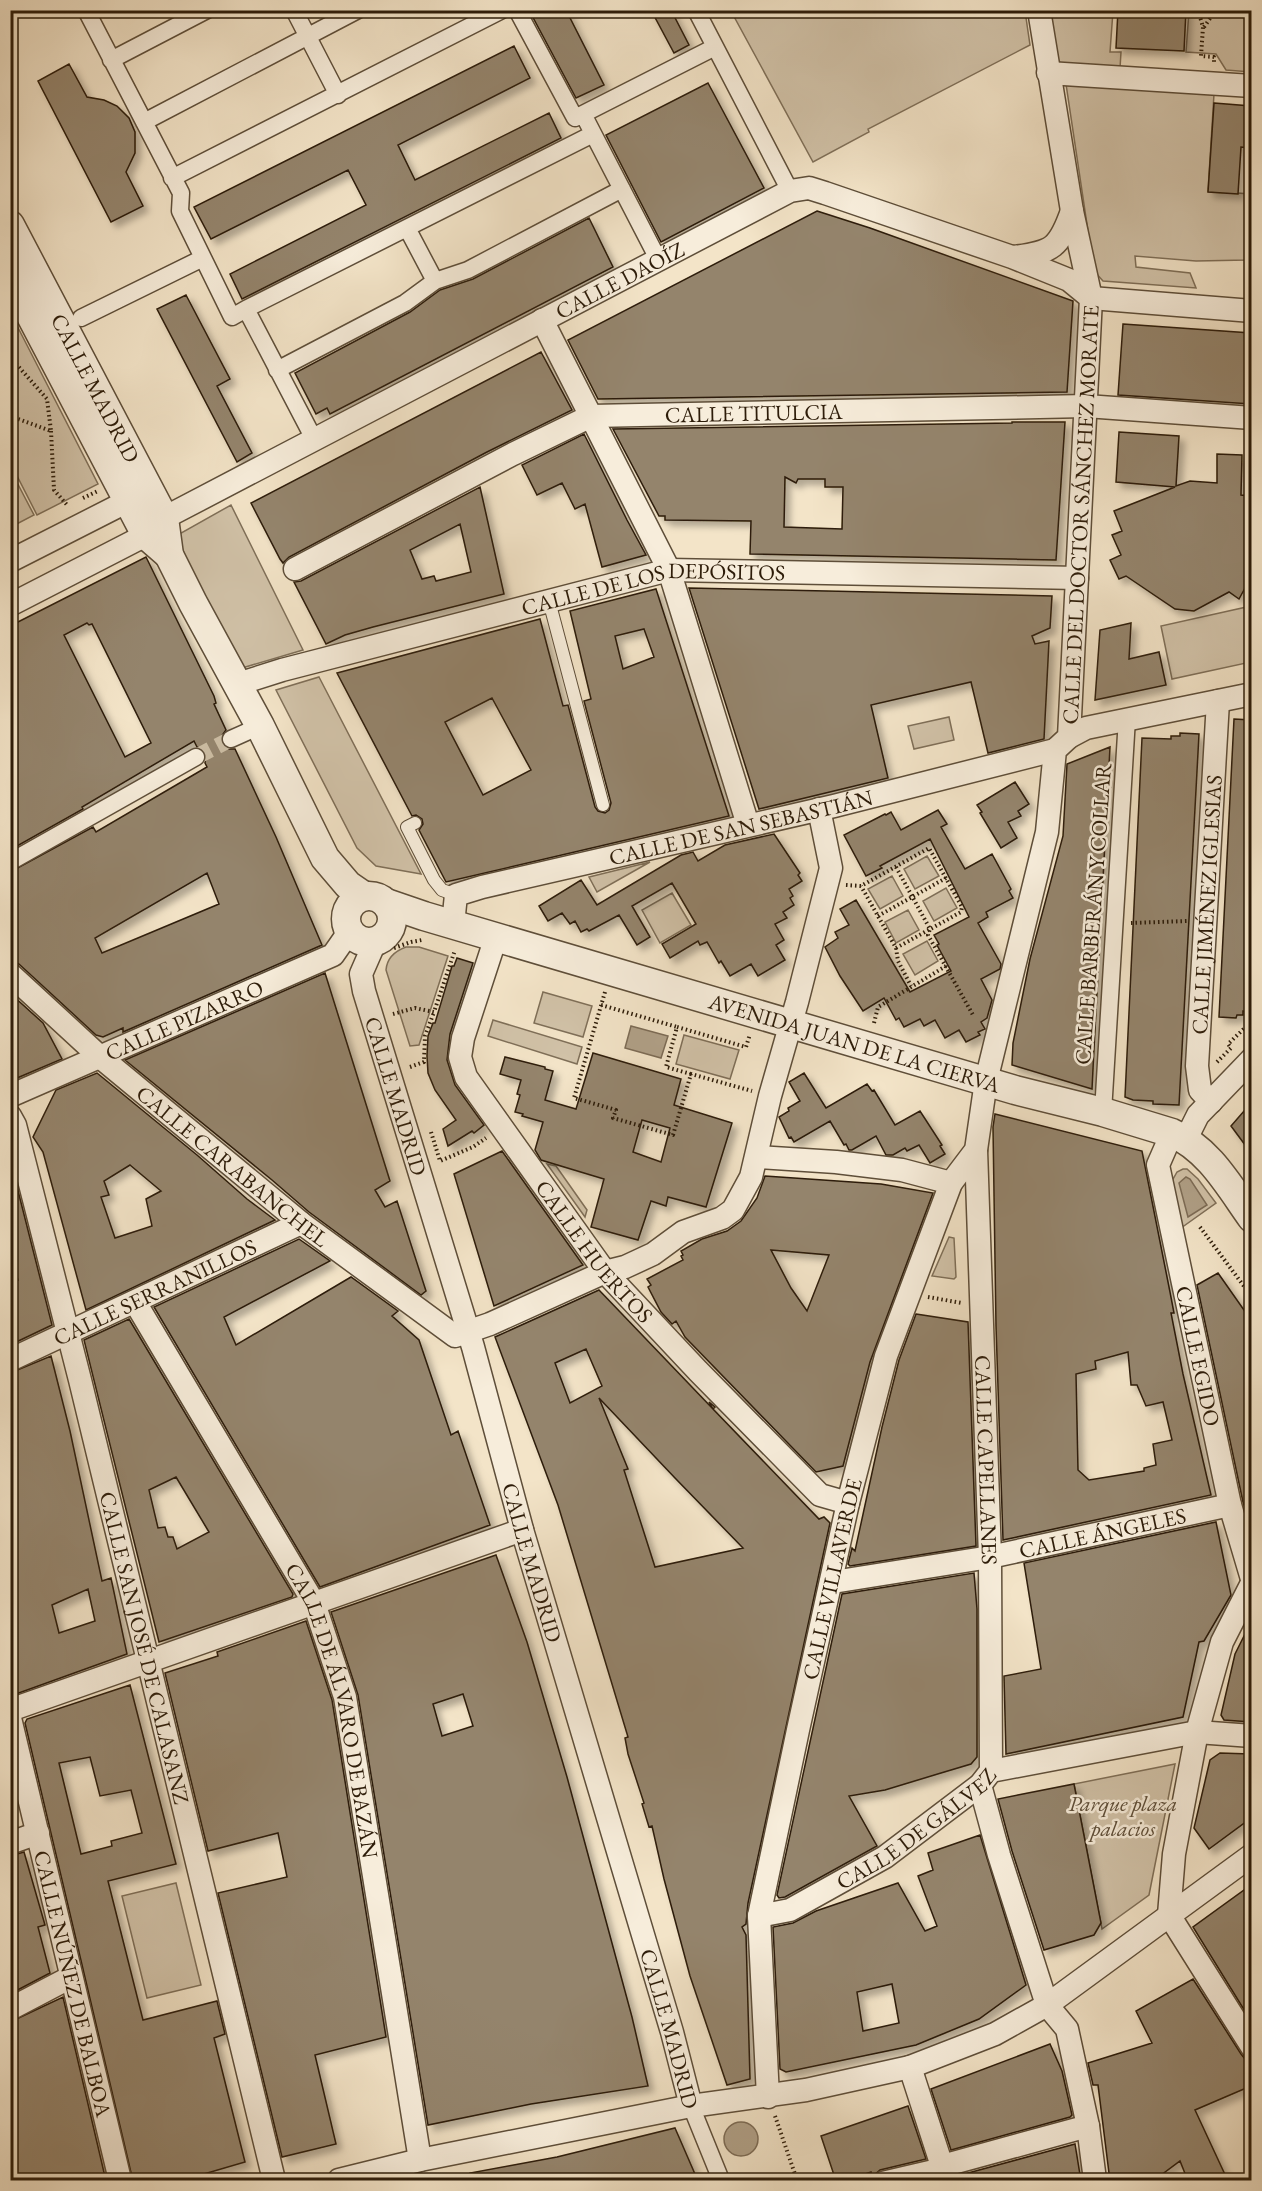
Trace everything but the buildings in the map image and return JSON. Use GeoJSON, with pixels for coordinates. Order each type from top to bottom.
{"type":"FeatureCollection","features":[{"type":"Feature","properties":{"kind":"street"},"geometry":{"type":"LineString","coordinates":[[86,10],[181,193],[180,211],[232,317],[593,134]]}},
{"type":"Feature","properties":{"kind":"street"},"geometry":{"type":"LineString","coordinates":[[111,60],[207,10]]}},
{"type":"Feature","properties":{"kind":"street"},"geometry":{"type":"LineString","coordinates":[[294,10],[338,95]]}},
{"type":"Feature","properties":{"kind":"street"},"geometry":{"type":"LineString","coordinates":[[144,122],[358,10]]}},
{"type":"Feature","properties":{"kind":"street"},"geometry":{"type":"LineString","coordinates":[[172,178],[502,10]]}},
{"type":"Feature","properties":{"kind":"street"},"geometry":{"type":"LineString","coordinates":[[517,10],[575,118],[715,47]]}},
{"type":"Feature","properties":{"kind":"street"},"geometry":{"type":"LineString","coordinates":[[696,10],[790,191]]}},
{"type":"Feature","properties":{"kind":"street","name":"CALLE DEL DOCTOR SÁNCHEZ MORATE"},"geometry":{"type":"LineString","coordinates":[[986,1081],[1047,832],[1062,743],[1077,578],[1086,406],[1091,298],[1072,211],[1039,10]]}},
{"type":"Feature","properties":{"kind":"street"},"geometry":{"type":"LineString","coordinates":[[1048,73],[1251,86]]}},
{"type":"Feature","properties":{"kind":"street"},"geometry":{"type":"LineString","coordinates":[[583,114],[658,259]]}},
{"type":"Feature","properties":{"kind":"street","name":"CALLE DAOÍZ"},"geometry":{"type":"LineString","coordinates":[[10,605],[314,439],[790,191],[809,188],[1012,257],[1070,280],[1091,298]]}},
{"type":"Feature","properties":{"kind":"street"},"geometry":{"type":"LineString","coordinates":[[278,370],[405,303],[435,281],[468,270],[622,189]]}},
{"type":"Feature","properties":{"kind":"street"},"geometry":{"type":"LineString","coordinates":[[1012,257],[1042,254],[1063,237],[1072,211]]}},
{"type":"Feature","properties":{"kind":"street","name":"CALLE MADRID"},"geometry":{"type":"LineString","coordinates":[[10,225],[155,527],[193,603],[260,726],[325,858],[348,885],[372,923],[361,974],[364,991],[468,1331],[522,1530],[669,2021],[691,2106],[721,2181]]}},
{"type":"Feature","properties":{"kind":"street"},"geometry":{"type":"LineString","coordinates":[[407,228],[435,281]]}},
{"type":"Feature","properties":{"kind":"street"},"geometry":{"type":"LineString","coordinates":[[81,318],[203,258]]}},
{"type":"Feature","properties":{"kind":"street","name":"CALLE MADRID"},"geometry":{"type":"LineString","coordinates":[[10,276],[117,494],[155,527]]}},
{"type":"Feature","properties":{"kind":"street"},"geometry":{"type":"LineString","coordinates":[[1091,298],[1251,311]]}},
{"type":"Feature","properties":{"kind":"street"},"geometry":{"type":"LineString","coordinates":[[246,309],[314,439]]}},
{"type":"Feature","properties":{"kind":"street"},"geometry":{"type":"LineString","coordinates":[[542,320],[669,570],[748,825]]}},
{"type":"Feature","properties":{"kind":"street","name":"CALLE TITULCIA"},"geometry":{"type":"LineString","coordinates":[[295,569],[513,454],[591,416],[1086,406],[1251,418]]}},
{"type":"Feature","properties":{"kind":"street"},"geometry":{"type":"LineString","coordinates":[[10,561],[117,494]]}},
{"type":"Feature","properties":{"kind":"street","name":"CALLE DE LOS DEPÓSITOS"},"geometry":{"type":"LineString","coordinates":[[238,684],[669,570],[1077,578]]}},
{"type":"Feature","properties":{"kind":"street","name":"CALLE DE SAN SEBASTIÁN"},"geometry":{"type":"LineString","coordinates":[[456,895],[614,850],[819,809],[1062,743],[1086,728],[1251,694]]}},
{"type":"Feature","properties":{"kind":"street","name":"CALLE JIMÉNEZ IGLESIAS"},"geometry":{"type":"LineString","coordinates":[[1211,1102],[1200,1090],[1197,1066],[1218,701]]}},
{"type":"Feature","properties":{"kind":"street","name":"CALLE BARBERÁN Y COLLAR"},"geometry":{"type":"LineString","coordinates":[[1103,1112],[1127,718]]}},
{"type":"Feature","properties":{"kind":"street"},"geometry":{"type":"LineString","coordinates":[[231,739],[260,726]]}},
{"type":"Feature","properties":{"kind":"street"},"geometry":{"type":"LineString","coordinates":[[10,862],[196,757]]}},
{"type":"Feature","properties":{"kind":"street"},"geometry":{"type":"LineString","coordinates":[[468,1331],[490,1324],[605,1272],[634,1263],[652,1254],[683,1232],[722,1218],[733,1210],[751,1177],[757,1157],[770,1096],[831,868],[819,809]]}},
{"type":"Feature","properties":{"kind":"street"},"geometry":{"type":"LineString","coordinates":[[449,935],[456,895]]}},
{"type":"Feature","properties":{"kind":"street"},"geometry":{"type":"LineString","coordinates":[[372,923],[425,928]]}},
{"type":"Feature","properties":{"kind":"street","name":"CALLE PIZARRO"},"geometry":{"type":"LineString","coordinates":[[10,1096],[329,958],[372,923]]}},
{"type":"Feature","properties":{"kind":"street","name":"AVENIDA JUAN DE LA CIERVA"},"geometry":{"type":"LineString","coordinates":[[425,928],[449,935],[496,937],[787,1036],[986,1081],[1103,1112],[1178,1136],[1200,1149],[1251,1218]]}},
{"type":"Feature","properties":{"kind":"street","name":"CALLE HUERTOS"},"geometry":{"type":"LineString","coordinates":[[496,937],[463,1038],[460,1057],[466,1077],[605,1272],[820,1495],[848,1503]]}},
{"type":"Feature","properties":{"kind":"street","name":"CALLE CARABANCHEL"},"geometry":{"type":"LineString","coordinates":[[10,974],[99,1056],[301,1223],[455,1336],[468,1331]]}},
{"type":"Feature","properties":{"kind":"street","name":"CALLE EGIDO"},"geometry":{"type":"LineString","coordinates":[[1251,1059],[1178,1136],[1158,1165],[1230,1505],[1251,1581]]}},
{"type":"Feature","properties":{"kind":"street","name":"CALLE VILLAVERDE"},"geometry":{"type":"LineString","coordinates":[[768,2097],[759,1916],[798,1730],[848,1503],[886,1356],[951,1183],[976,1150],[986,1081]]}},
{"type":"Feature","properties":{"kind":"street","name":"CALLE SAN JOSÉ DE CALASANZ"},"geometry":{"type":"LineString","coordinates":[[10,1116],[15,1125],[68,1332],[274,2181]]}},
{"type":"Feature","properties":{"kind":"street","name":"CALLE CAPELLANES"},"geometry":{"type":"LineString","coordinates":[[976,1150],[990,1557],[986,1778],[999,1855],[1047,2005]]}},
{"type":"Feature","properties":{"kind":"street"},"geometry":{"type":"LineString","coordinates":[[757,1157],[836,1162],[902,1170],[951,1183]]}},
{"type":"Feature","properties":{"kind":"street","name":"CALLE SERRANILLOS"},"geometry":{"type":"LineString","coordinates":[[10,1360],[301,1223]]}},
{"type":"Feature","properties":{"kind":"street","name":"CALLE DE ÁLVARO DE BAZÁN"},"geometry":{"type":"LineString","coordinates":[[135,1302],[314,1603],[345,1697],[420,2160]]}},
{"type":"Feature","properties":{"kind":"street","name":"CALLE ÁNGELES"},"geometry":{"type":"LineString","coordinates":[[832,1582],[990,1557],[1230,1505]]}},
{"type":"Feature","properties":{"kind":"street"},"geometry":{"type":"LineString","coordinates":[[10,1710],[522,1530]]}},
{"type":"Feature","properties":{"kind":"street"},"geometry":{"type":"LineString","coordinates":[[1251,1581],[1222,1642],[1197,1732],[1174,1854],[1169,1916],[1251,2047]]}},
{"type":"Feature","properties":{"kind":"street","name":"CALLE NÚÑEZ DE BALBOA"},"geometry":{"type":"LineString","coordinates":[[10,1718],[120,2181]]}},
{"type":"Feature","properties":{"kind":"street","name":"CALLE DE GÁLVEZ"},"geometry":{"type":"LineString","coordinates":[[759,1916],[790,1910],[885,1857],[986,1778],[1197,1732],[1251,1736]]}},
{"type":"Feature","properties":{"kind":"street"},"geometry":{"type":"LineString","coordinates":[[10,1843],[38,1833]]}},
{"type":"Feature","properties":{"kind":"street"},"geometry":{"type":"LineString","coordinates":[[339,2181],[373,2176],[420,2160],[691,2106],[768,2097],[910,2067],[995,2034],[1047,2005],[1251,1855]]}},
{"type":"Feature","properties":{"kind":"street"},"geometry":{"type":"LineString","coordinates":[[10,2009],[70,1977]]}},
{"type":"Feature","properties":{"kind":"street"},"geometry":{"type":"LineString","coordinates":[[1047,2005],[1066,2029],[1088,2126],[1095,2181]]}},
{"type":"Feature","properties":{"kind":"street"},"geometry":{"type":"LineString","coordinates":[[910,2067],[942,2166]]}},
{"type":"Feature","properties":{"kind":"street"},"geometry":{"type":"LineString","coordinates":[[882,2181],[1088,2126]]}},
{"type":"Feature","properties":{"kind":"lane"},"geometry":{"type":"LineString","coordinates":[[549,601],[603,805]]}},
{"type":"Feature","properties":{"kind":"lane"},"geometry":{"type":"LineString","coordinates":[[416,823],[407,827],[434,880],[442,890],[456,895]]}},
{"type":"Feature","properties":{"kind":"path"},"geometry":{"type":"LineString","coordinates":[[1198,10],[1203,27],[1201,56]]}},
{"type":"Feature","properties":{"kind":"path"},"geometry":{"type":"LineString","coordinates":[[1203,27],[1216,10]]}},
{"type":"Feature","properties":{"kind":"path"},"geometry":{"type":"LineString","coordinates":[[10,357],[47,399],[54,490],[68,506]]}},
{"type":"Feature","properties":{"kind":"path"},"geometry":{"type":"LineString","coordinates":[[10,416],[51,431]]}},
{"type":"Feature","properties":{"kind":"path"},"geometry":{"type":"LineString","coordinates":[[58,511],[68,506],[117,494]]}},
{"type":"Feature","properties":{"kind":"path"},"geometry":{"type":"LineString","coordinates":[[827,882],[861,886],[929,848],[962,906],[961,912],[896,948]]}},
{"type":"Feature","properties":{"kind":"path"},"geometry":{"type":"LineString","coordinates":[[896,867],[930,929],[928,935],[973,1014]]}},
{"type":"Feature","properties":{"kind":"path"},"geometry":{"type":"LineString","coordinates":[[878,916],[946,878]]}},
{"type":"Feature","properties":{"kind":"path"},"geometry":{"type":"LineString","coordinates":[[861,886],[896,948],[898,962],[911,986]]}},
{"type":"Feature","properties":{"kind":"path"},"geometry":{"type":"LineString","coordinates":[[1115,924],[1206,921]]}},
{"type":"Feature","properties":{"kind":"path"},"geometry":{"type":"LineString","coordinates":[[372,923],[395,947],[411,942],[425,928]]}},
{"type":"Feature","properties":{"kind":"path"},"geometry":{"type":"LineString","coordinates":[[410,1067],[424,1062],[424,1036],[456,949],[449,935]]}},
{"type":"Feature","properties":{"kind":"path"},"geometry":{"type":"LineString","coordinates":[[874,1023],[878,1008],[946,966]]}},
{"type":"Feature","properties":{"kind":"path"},"geometry":{"type":"LineString","coordinates":[[594,989],[615,995]]}},
{"type":"Feature","properties":{"kind":"path"},"geometry":{"type":"LineString","coordinates":[[604,992],[574,1098],[616,1110],[613,1118],[673,1135],[691,1074]]}},
{"type":"Feature","properties":{"kind":"path"},"geometry":{"type":"LineString","coordinates":[[390,1003],[397,1025]]}},
{"type":"Feature","properties":{"kind":"path"},"geometry":{"type":"LineString","coordinates":[[601,1005],[746,1047],[750,1034]]}},
{"type":"Feature","properties":{"kind":"path"},"geometry":{"type":"LineString","coordinates":[[393,1014],[415,1008],[434,1012]]}},
{"type":"Feature","properties":{"kind":"path"},"geometry":{"type":"LineString","coordinates":[[1197,1066],[1213,1066],[1231,1048],[1228,1044],[1251,1024]]}},
{"type":"Feature","properties":{"kind":"path"},"geometry":{"type":"LineString","coordinates":[[677,1027],[666,1066],[770,1096]]}},
{"type":"Feature","properties":{"kind":"path"},"geometry":{"type":"LineString","coordinates":[[698,1033],[700,1027]]}},
{"type":"Feature","properties":{"kind":"path"},"geometry":{"type":"LineString","coordinates":[[740,1031],[760,1037],[765,1042],[787,1036]]}},
{"type":"Feature","properties":{"kind":"path"},"geometry":{"type":"LineString","coordinates":[[407,1057],[414,1078]]}},
{"type":"Feature","properties":{"kind":"path"},"geometry":{"type":"LineString","coordinates":[[430,1130],[441,1161],[473,1147],[502,1128]]}},
{"type":"Feature","properties":{"kind":"path"},"geometry":{"type":"LineString","coordinates":[[1200,1227],[1251,1297]]}},
{"type":"Feature","properties":{"kind":"path"},"geometry":{"type":"LineString","coordinates":[[910,1291],[972,1305],[973,1314],[981,1317]]}},
{"type":"Feature","properties":{"kind":"path"},"geometry":{"type":"LineString","coordinates":[[768,2097],[797,2181]]}},
{"type":"Feature","properties":{"kind":"green space"},"geometry":{"type":"Polygon","coordinates":[[[731,11],[1025,11],[1030,45],[868,129],[869,132],[813,162],[731,11]]]}},
{"type":"Feature","properties":{"kind":"green space"},"geometry":{"type":"Polygon","coordinates":[[[1048,11],[1113,11],[1110,52],[1121,52],[1120,68],[1057,67],[1048,11]]]}},
{"type":"Feature","properties":{"kind":"green space"},"geometry":{"type":"Polygon","coordinates":[[[1189,11],[1251,11],[1251,72],[1226,70],[1216,54],[1186,52],[1189,11]]]}},
{"type":"Feature","properties":{"kind":"green space"},"geometry":{"type":"Polygon","coordinates":[[[1066,84],[1214,94],[1208,191],[1251,194],[1251,242],[1248,242],[1247,260],[1196,261],[1135,256],[1136,267],[1190,273],[1196,288],[1103,281],[1094,271],[1066,84]]]}},
{"type":"Feature","properties":{"kind":"green space"},"geometry":{"type":"Polygon","coordinates":[[[11,314],[98,484],[37,515],[11,464],[11,314]]]}},
{"type":"Feature","properties":{"kind":"green space"},"geometry":{"type":"Polygon","coordinates":[[[11,471],[34,515],[10,527],[11,471]]]}},
{"type":"Feature","properties":{"kind":"green space"},"geometry":{"type":"Polygon","coordinates":[[[231,505],[303,650],[242,668],[174,537],[231,505]]]}},
{"type":"Feature","properties":{"kind":"green space"},"geometry":{"type":"Polygon","coordinates":[[[1251,606],[1251,662],[1172,679],[1161,626],[1251,606]]]}},
{"type":"Feature","properties":{"kind":"green space"},"geometry":{"type":"Polygon","coordinates":[[[319,677],[421,874],[376,866],[357,848],[276,690],[319,677]]]}},
{"type":"Feature","properties":{"kind":"green space"},"geometry":{"type":"Polygon","coordinates":[[[949,717],[954,740],[914,749],[908,726],[949,717]]]}},
{"type":"Feature","properties":{"kind":"green space"},"geometry":{"type":"Polygon","coordinates":[[[927,856],[939,876],[915,889],[904,869],[927,856]]]}},
{"type":"Feature","properties":{"kind":"green space"},"geometry":{"type":"Polygon","coordinates":[[[650,862],[597,892],[589,877],[650,862]]]}},
{"type":"Feature","properties":{"kind":"green space"},"geometry":{"type":"Polygon","coordinates":[[[892,876],[903,896],[880,909],[868,889],[892,876]]]}},
{"type":"Feature","properties":{"kind":"green space"},"geometry":{"type":"Polygon","coordinates":[[[946,888],[957,908],[934,921],[923,901],[946,888]]]}},
{"type":"Feature","properties":{"kind":"green space"},"geometry":{"type":"Polygon","coordinates":[[[672,893],[691,925],[660,943],[642,910],[672,893]]]}},
{"type":"Feature","properties":{"kind":"green space"},"geometry":{"type":"Polygon","coordinates":[[[908,910],[919,930],[896,943],[885,922],[908,910]]]}},
{"type":"Feature","properties":{"kind":"green space"},"geometry":{"type":"Polygon","coordinates":[[[927,941],[938,961],[915,975],[903,954],[927,941]]]}},
{"type":"Feature","properties":{"kind":"green space"},"geometry":{"type":"Polygon","coordinates":[[[406,947],[419,947],[448,956],[419,1045],[410,1046],[386,970],[392,955],[406,947]]]}},
{"type":"Feature","properties":{"kind":"green space"},"geometry":{"type":"Polygon","coordinates":[[[543,992],[592,1006],[583,1037],[534,1023],[543,992]]]}},
{"type":"Feature","properties":{"kind":"green space"},"geometry":{"type":"Polygon","coordinates":[[[493,1020],[582,1047],[577,1064],[488,1036],[493,1020]]]}},
{"type":"Feature","properties":{"kind":"green space"},"geometry":{"type":"Polygon","coordinates":[[[684,1035],[739,1050],[730,1079],[676,1064],[684,1035]]]}},
{"type":"Feature","properties":{"kind":"green space"},"geometry":{"type":"Polygon","coordinates":[[[547,1164],[556,1166],[587,1210],[585,1217],[547,1164]]]}},
{"type":"Feature","properties":{"kind":"green space"},"geometry":{"type":"Polygon","coordinates":[[[1187,1169],[1198,1179],[1216,1203],[1181,1228],[1172,1181],[1177,1172],[1187,1169]]]}},
{"type":"Feature","properties":{"kind":"green space"},"geometry":{"type":"Polygon","coordinates":[[[949,1237],[954,1238],[956,1277],[954,1279],[932,1276],[949,1237]]]}},
{"type":"Feature","properties":{"kind":"green space","name":"Parque plaza palacios"},"geometry":{"type":"Polygon","coordinates":[[[1175,1764],[1149,1895],[1102,1929],[1074,1784],[1175,1764]]]}},
{"type":"Feature","properties":{"kind":"green space"},"geometry":{"type":"Polygon","coordinates":[[[176,1883],[201,1985],[147,1998],[122,1896],[176,1883]]]}},
{"type":"Feature","properties":{"kind":"shaded area"},"geometry":{"type":"Polygon","coordinates":[[[631,1026],[668,1036],[661,1058],[625,1048],[631,1026]]]}},
{"type":"Feature","properties":{"kind":"shaded area"},"geometry":{"type":"Polygon","coordinates":[[[1186,1177],[1190,1179],[1207,1205],[1188,1217],[1179,1183],[1186,1177]]]}},
{"type":"Feature","properties":{"kind":"shaded area"},"geometry":{"type":"Polygon","coordinates":[[[741,2122],[753,2127],[758,2139],[753,2151],[741,2156],[729,2151],[724,2139],[729,2127],[741,2122]]]}},
{"type":"Feature","properties":{"kind":"tunnel"},"geometry":{"type":"LineString","coordinates":[[196,757],[231,739]]}}]}
